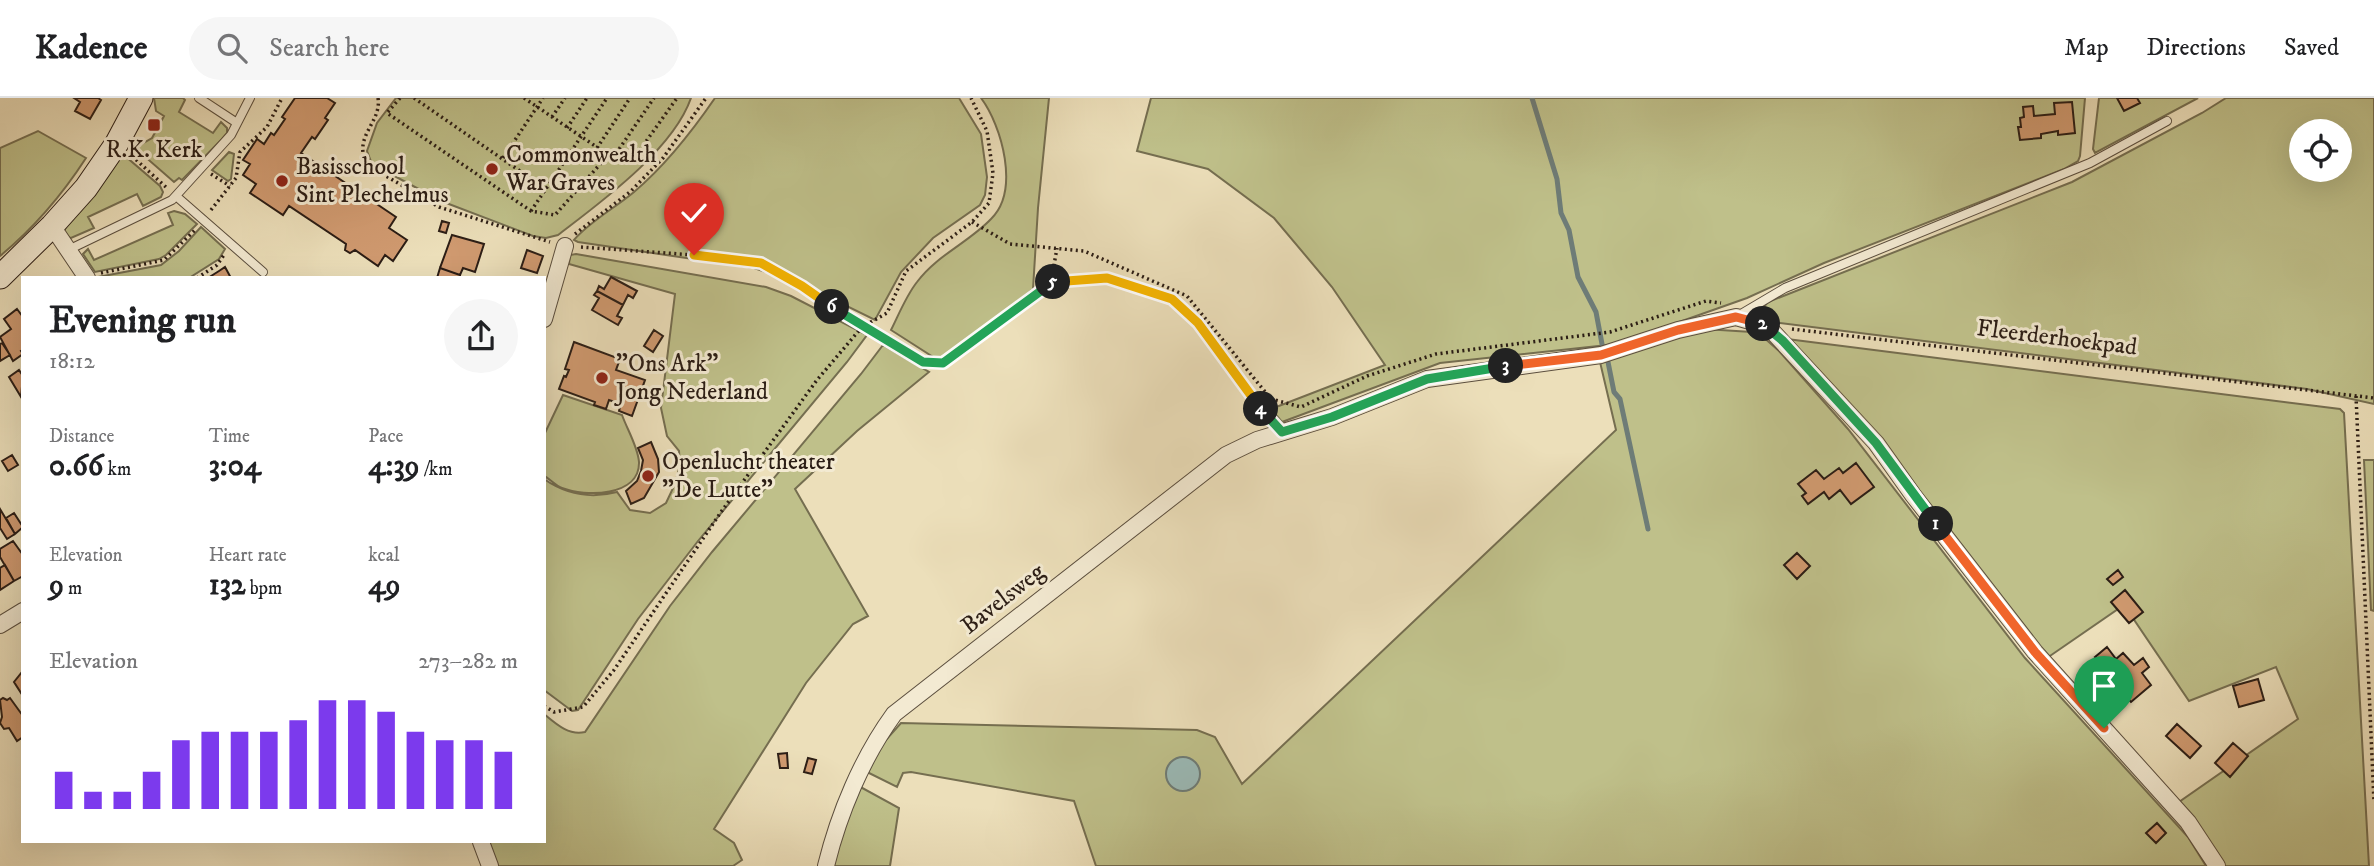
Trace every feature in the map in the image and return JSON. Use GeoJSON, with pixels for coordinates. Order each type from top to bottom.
{"type":"FeatureCollection","features":[{"type":"Feature","properties":{"kind":"street"},"geometry":{"type":"LineString","coordinates":[[0,277],[86,188],[117,143],[141,98]]}},
{"type":"Feature","properties":{"kind":"street"},"geometry":{"type":"LineString","coordinates":[[52,226],[86,276]]}},
{"type":"Feature","properties":{"kind":"street"},"geometry":{"type":"LineString","coordinates":[[546,312],[565,246]]}},
{"type":"Feature","properties":{"kind":"street"},"geometry":{"type":"LineString","coordinates":[[1282,432],[1332,417],[1427,379],[1601,355],[1678,330],[1736,317],[1764,325],[1792,351],[1876,443],[2035,652],[2181,814],[2217,866]]}},
{"type":"Feature","properties":{"kind":"street","name":"Bavelsweg"},"geometry":{"type":"LineString","coordinates":[[826,866],[848,799],[881,732],[894,714],[1226,455],[1282,432]]}},
{"type":"Feature","properties":{"kind":"street"},"geometry":{"type":"LineString","coordinates":[[0,625],[21,612]]}},
{"type":"Feature","properties":{"kind":"street"},"geometry":{"type":"LineString","coordinates":[[481,843],[491,866]]}},
{"type":"Feature","properties":{"kind":"lane"},"geometry":{"type":"LineString","coordinates":[[199,98],[237,122]]}},
{"type":"Feature","properties":{"kind":"lane"},"geometry":{"type":"LineString","coordinates":[[68,250],[176,196],[230,135],[250,98]]}},
{"type":"Feature","properties":{"kind":"lane"},"geometry":{"type":"LineString","coordinates":[[1736,317],[1784,288],[2090,163],[2167,121]]}},
{"type":"Feature","properties":{"kind":"lane"},"geometry":{"type":"LineString","coordinates":[[176,196],[263,272]]}},
{"type":"Feature","properties":{"kind":"path"},"geometry":{"type":"LineString","coordinates":[[275,98],[281,102]]}},
{"type":"Feature","properties":{"kind":"path"},"geometry":{"type":"LineString","coordinates":[[378,98],[377,113],[366,132],[362,150],[367,164],[439,207],[565,246],[694,255],[761,263],[923,362],[943,363],[1051,282],[1107,278],[1172,299],[1198,323],[1251,397],[1282,432]]}},
{"type":"Feature","properties":{"kind":"path"},"geometry":{"type":"LineString","coordinates":[[400,98],[387,113],[531,211],[555,215],[602,162],[637,154],[674,99]]}},
{"type":"Feature","properties":{"kind":"path"},"geometry":{"type":"LineString","coordinates":[[414,98],[546,189]]}},
{"type":"Feature","properties":{"kind":"path"},"geometry":{"type":"LineString","coordinates":[[524,98],[613,158]]}},
{"type":"Feature","properties":{"kind":"path"},"geometry":{"type":"LineString","coordinates":[[503,158],[543,98]]}},
{"type":"Feature","properties":{"kind":"path"},"geometry":{"type":"LineString","coordinates":[[552,117],[565,98]]}},
{"type":"Feature","properties":{"kind":"path"},"geometry":{"type":"LineString","coordinates":[[567,128],[587,98]]}},
{"type":"Feature","properties":{"kind":"path"},"geometry":{"type":"LineString","coordinates":[[531,211],[607,98]]}},
{"type":"Feature","properties":{"kind":"path"},"geometry":{"type":"LineString","coordinates":[[597,148],[631,98]]}},
{"type":"Feature","properties":{"kind":"path"},"geometry":{"type":"LineString","coordinates":[[613,158],[654,98]]}},
{"type":"Feature","properties":{"kind":"path"},"geometry":{"type":"LineString","coordinates":[[565,246],[577,232],[630,192],[663,158],[706,98]]}},
{"type":"Feature","properties":{"kind":"path"},"geometry":{"type":"LineString","coordinates":[[546,707],[554,712],[583,707],[614,670],[720,512],[817,380],[862,327],[887,313],[906,271],[972,222],[989,203],[993,173],[987,131],[971,98]]}},
{"type":"Feature","properties":{"kind":"path"},"geometry":{"type":"LineString","coordinates":[[117,143],[176,196]]}},
{"type":"Feature","properties":{"kind":"path"},"geometry":{"type":"LineString","coordinates":[[201,168],[230,186]]}},
{"type":"Feature","properties":{"kind":"path"},"geometry":{"type":"LineString","coordinates":[[972,222],[1010,244],[1084,251],[1187,296],[1271,399],[1301,407],[1367,376],[1436,354],[1610,332]]}},
{"type":"Feature","properties":{"kind":"path"},"geometry":{"type":"LineString","coordinates":[[200,276],[217,265],[231,245]]}},
{"type":"Feature","properties":{"kind":"path"},"geometry":{"type":"LineString","coordinates":[[1051,282],[1057,248]]}},
{"type":"Feature","properties":{"kind":"path","name":"Fleerderhoekpad"},"geometry":{"type":"LineString","coordinates":[[1764,325],[2374,398]]}},
{"type":"Feature","properties":{"kind":"path"},"geometry":{"type":"LineString","coordinates":[[2356,396],[2374,802]]}},
{"type":"Feature","properties":{"kind":"green space"},"geometry":{"type":"Polygon","coordinates":[[[154,98],[183,98],[185,100],[179,112],[213,133],[221,122],[227,128],[222,139],[182,180],[179,178],[174,182],[135,148],[152,138],[164,116],[156,111],[154,98]]]}},
{"type":"Feature","properties":{"kind":"green space"},"geometry":{"type":"Polygon","coordinates":[[[396,98],[691,98],[669,137],[634,174],[558,235],[546,238],[533,236],[441,201],[372,164],[367,151],[377,123],[396,98]]]}},
{"type":"Feature","properties":{"kind":"green space"},"geometry":{"type":"Polygon","coordinates":[[[715,98],[959,98],[981,134],[987,177],[985,195],[980,205],[933,238],[901,272],[875,320],[802,284],[754,268],[574,240],[657,171],[715,98]]]}},
{"type":"Feature","properties":{"kind":"green space"},"geometry":{"type":"Polygon","coordinates":[[[981,98],[1049,98],[1033,289],[941,362],[891,330],[917,282],[943,257],[991,219],[1000,207],[1005,192],[1005,158],[996,125],[981,98]]]}},
{"type":"Feature","properties":{"kind":"green space"},"geometry":{"type":"Polygon","coordinates":[[[1151,98],[2085,98],[2078,161],[2064,169],[1824,263],[1747,298],[1617,344],[1440,363],[1282,422],[1271,409],[1385,365],[1332,287],[1274,218],[1208,169],[1137,151],[1151,98]]]}},
{"type":"Feature","properties":{"kind":"green space"},"geometry":{"type":"Polygon","coordinates":[[[2099,98],[2198,98],[2095,153],[2093,149],[2099,98]]]}},
{"type":"Feature","properties":{"kind":"green space"},"geometry":{"type":"Polygon","coordinates":[[[2226,98],[2374,98],[2374,404],[2307,389],[1772,322],[1766,314],[1764,307],[1768,302],[2072,182],[2226,98]]]}},
{"type":"Feature","properties":{"kind":"green space"},"geometry":{"type":"Polygon","coordinates":[[[38,131],[86,158],[47,210],[0,256],[0,148],[38,131]]]}},
{"type":"Feature","properties":{"kind":"green space"},"geometry":{"type":"Polygon","coordinates":[[[229,152],[234,154],[231,179],[228,181],[212,170],[229,152]]]}},
{"type":"Feature","properties":{"kind":"green space"},"geometry":{"type":"Polygon","coordinates":[[[121,155],[160,186],[163,192],[161,197],[143,206],[137,194],[88,217],[94,228],[71,238],[67,237],[64,230],[121,155]]]}},
{"type":"Feature","properties":{"kind":"green space"},"geometry":{"type":"Polygon","coordinates":[[[174,211],[185,214],[197,224],[159,259],[95,272],[83,254],[88,249],[94,260],[173,225],[168,213],[174,211]]]}},
{"type":"Feature","properties":{"kind":"green space"},"geometry":{"type":"Polygon","coordinates":[[[201,227],[225,249],[219,259],[192,276],[103,276],[161,265],[179,251],[201,227]]]}},
{"type":"Feature","properties":{"kind":"green space"},"geometry":{"type":"Polygon","coordinates":[[[570,255],[766,287],[791,296],[867,335],[698,541],[638,619],[578,710],[572,711],[546,692],[546,480],[561,489],[579,494],[617,492],[630,510],[650,513],[666,503],[680,465],[679,451],[667,436],[661,408],[675,294],[569,264],[570,255]]]}},
{"type":"Feature","properties":{"kind":"green space"},"geometry":{"type":"Polygon","coordinates":[[[1704,329],[1752,332],[1761,335],[1779,351],[1848,429],[2025,658],[2188,837],[2206,866],[1096,866],[1074,801],[911,772],[903,773],[897,787],[863,770],[901,723],[1197,730],[1215,737],[1242,784],[1616,430],[1600,362],[1704,329]]]}},
{"type":"Feature","properties":{"kind":"green space"},"geometry":{"type":"Polygon","coordinates":[[[1787,339],[2340,409],[2344,413],[2369,866],[2224,866],[2179,802],[2298,719],[2276,667],[2189,701],[2124,605],[2047,658],[1787,339]]]}},
{"type":"Feature","properties":{"kind":"green space"},"geometry":{"type":"Polygon","coordinates":[[[883,345],[929,372],[857,431],[795,489],[868,616],[853,624],[806,683],[714,829],[734,843],[742,860],[733,866],[498,866],[488,843],[546,843],[546,716],[568,731],[585,732],[670,606],[883,345]]]}},
{"type":"Feature","properties":{"kind":"green space"},"geometry":{"type":"Polygon","coordinates":[[[563,395],[622,415],[638,456],[637,474],[631,482],[610,492],[584,493],[557,486],[546,478],[546,431],[563,395]]]}},
{"type":"Feature","properties":{"kind":"green space"},"geometry":{"type":"Polygon","coordinates":[[[2364,460],[2374,460],[2374,611],[2371,610],[2364,460]]]}},
{"type":"Feature","properties":{"kind":"green space"},"geometry":{"type":"Polygon","coordinates":[[[855,784],[899,808],[890,866],[830,866],[855,784]]]}},
{"type":"Feature","properties":{"kind":"water"},"geometry":{"type":"Polygon","coordinates":[[[1183,757],[1195,762],[1200,774],[1195,786],[1183,791],[1171,786],[1166,774],[1171,762],[1183,757]]]}},
{"type":"Feature","properties":{"kind":"building"},"geometry":{"type":"Polygon","coordinates":[[[74,98],[101,100],[90,119],[75,111],[80,102],[74,98]]]}},
{"type":"Feature","properties":{"kind":"building"},"geometry":{"type":"Polygon","coordinates":[[[295,98],[327,98],[335,103],[325,118],[328,120],[301,153],[396,217],[389,228],[407,240],[393,261],[385,255],[378,266],[355,250],[350,253],[345,250],[346,244],[289,206],[283,215],[250,193],[256,184],[243,175],[250,164],[243,160],[257,139],[264,144],[271,133],[274,135],[295,98]]]}},
{"type":"Feature","properties":{"kind":"building"},"geometry":{"type":"Polygon","coordinates":[[[2117,98],[2137,98],[2140,103],[2124,111],[2117,98]]]}},
{"type":"Feature","properties":{"kind":"building"},"geometry":{"type":"Polygon","coordinates":[[[2072,102],[2075,133],[2058,135],[2058,131],[2041,134],[2041,138],[2020,140],[2018,127],[2021,127],[2020,118],[2024,117],[2023,107],[2033,106],[2034,116],[2055,114],[2054,103],[2072,102]]]}},
{"type":"Feature","properties":{"kind":"building"},"geometry":{"type":"Polygon","coordinates":[[[442,221],[449,223],[446,233],[439,231],[442,221]]]}},
{"type":"Feature","properties":{"kind":"building"},"geometry":{"type":"Polygon","coordinates":[[[452,235],[484,244],[475,272],[463,268],[460,275],[440,268],[452,235]]]}},
{"type":"Feature","properties":{"kind":"building"},"geometry":{"type":"Polygon","coordinates":[[[527,250],[543,256],[537,273],[521,268],[527,250]]]}},
{"type":"Feature","properties":{"kind":"building"},"geometry":{"type":"Polygon","coordinates":[[[225,267],[230,276],[211,276],[225,267]]]}},
{"type":"Feature","properties":{"kind":"building"},"geometry":{"type":"Polygon","coordinates":[[[440,268],[460,275],[460,276],[438,276],[440,268]]]}},
{"type":"Feature","properties":{"kind":"building"},"geometry":{"type":"Polygon","coordinates":[[[611,277],[637,291],[633,298],[628,295],[623,305],[597,291],[599,286],[604,289],[611,277]]]}},
{"type":"Feature","properties":{"kind":"building"},"geometry":{"type":"Polygon","coordinates":[[[597,291],[623,305],[617,316],[622,318],[618,325],[592,310],[599,298],[594,295],[597,291]]]}},
{"type":"Feature","properties":{"kind":"building"},"geometry":{"type":"Polygon","coordinates":[[[17,309],[21,314],[21,355],[13,361],[0,337],[11,329],[4,319],[17,309]]]}},
{"type":"Feature","properties":{"kind":"building"},"geometry":{"type":"Polygon","coordinates":[[[654,330],[663,336],[653,352],[644,346],[654,330]]]}},
{"type":"Feature","properties":{"kind":"building","name":"\"Ons Ark\" Jong Nederland"},"geometry":{"type":"Polygon","coordinates":[[[574,342],[620,359],[616,370],[645,380],[632,416],[619,411],[621,404],[609,400],[606,409],[594,405],[595,402],[559,389],[569,370],[565,369],[574,342]]]}},
{"type":"Feature","properties":{"kind":"building"},"geometry":{"type":"Polygon","coordinates":[[[2,343],[10,355],[0,361],[0,344],[2,343]]]}},
{"type":"Feature","properties":{"kind":"building"},"geometry":{"type":"Polygon","coordinates":[[[19,370],[21,373],[21,397],[9,377],[19,370]]]}},
{"type":"Feature","properties":{"kind":"building","name":"Openlucht theater \"De Lutte\""},"geometry":{"type":"Polygon","coordinates":[[[651,442],[658,459],[659,472],[644,498],[631,504],[626,491],[637,481],[641,471],[643,460],[638,448],[651,442]]]}},
{"type":"Feature","properties":{"kind":"building"},"geometry":{"type":"Polygon","coordinates":[[[12,455],[18,465],[8,471],[2,461],[12,455]]]}},
{"type":"Feature","properties":{"kind":"building"},"geometry":{"type":"Polygon","coordinates":[[[1856,463],[1874,487],[1851,504],[1840,490],[1829,499],[1824,492],[1808,504],[1802,496],[1806,493],[1798,484],[1816,470],[1824,479],[1839,468],[1843,473],[1856,463]]]}},
{"type":"Feature","properties":{"kind":"building"},"geometry":{"type":"Polygon","coordinates":[[[0,509],[15,534],[7,539],[0,528],[0,509]]]}},
{"type":"Feature","properties":{"kind":"building"},"geometry":{"type":"Polygon","coordinates":[[[14,513],[21,529],[15,534],[6,518],[14,513]]]}},
{"type":"Feature","properties":{"kind":"building"},"geometry":{"type":"Polygon","coordinates":[[[13,541],[21,552],[21,577],[14,581],[0,557],[0,549],[13,541]]]}},
{"type":"Feature","properties":{"kind":"building"},"geometry":{"type":"Polygon","coordinates":[[[1797,553],[1810,566],[1797,579],[1784,565],[1797,553]]]}},
{"type":"Feature","properties":{"kind":"building"},"geometry":{"type":"Polygon","coordinates":[[[5,565],[14,581],[0,590],[0,568],[5,565]]]}},
{"type":"Feature","properties":{"kind":"building"},"geometry":{"type":"Polygon","coordinates":[[[2118,570],[2123,577],[2113,585],[2107,579],[2118,570]]]}},
{"type":"Feature","properties":{"kind":"building"},"geometry":{"type":"Polygon","coordinates":[[[2125,590],[2143,612],[2129,623],[2111,602],[2125,590]]]}},
{"type":"Feature","properties":{"kind":"building"},"geometry":{"type":"Polygon","coordinates":[[[2107,647],[2116,659],[2123,653],[2134,665],[2143,658],[2149,667],[2142,673],[2151,685],[2131,702],[2116,687],[2109,693],[2092,673],[2103,664],[2095,657],[2107,647]]]}},
{"type":"Feature","properties":{"kind":"building"},"geometry":{"type":"Polygon","coordinates":[[[21,673],[21,693],[14,682],[21,673]]]}},
{"type":"Feature","properties":{"kind":"building"},"geometry":{"type":"Polygon","coordinates":[[[2258,679],[2264,700],[2239,707],[2233,686],[2258,679]]]}},
{"type":"Feature","properties":{"kind":"building"},"geometry":{"type":"Polygon","coordinates":[[[10,698],[21,713],[21,738],[17,741],[9,728],[4,729],[0,723],[0,700],[10,698]]]}},
{"type":"Feature","properties":{"kind":"building"},"geometry":{"type":"Polygon","coordinates":[[[2177,724],[2201,746],[2190,758],[2166,736],[2177,724]]]}},
{"type":"Feature","properties":{"kind":"building"},"geometry":{"type":"Polygon","coordinates":[[[2233,743],[2248,756],[2230,777],[2215,763],[2233,743]]]}},
{"type":"Feature","properties":{"kind":"building"},"geometry":{"type":"Polygon","coordinates":[[[787,753],[788,768],[780,768],[778,754],[787,753]]]}},
{"type":"Feature","properties":{"kind":"building"},"geometry":{"type":"Polygon","coordinates":[[[808,758],[816,760],[812,774],[804,772],[808,758]]]}},
{"type":"Feature","properties":{"kind":"building"},"geometry":{"type":"Polygon","coordinates":[[[2157,823],[2166,833],[2156,843],[2146,833],[2157,823]]]}},
{"type":"Feature","properties":{"kind":"waterway"},"geometry":{"type":"LineString","coordinates":[[1532,98],[1557,179],[1561,213],[1569,230],[1578,277],[1596,312],[1602,344]]}},
{"type":"Feature","properties":{"kind":"waterway"},"geometry":{"type":"LineString","coordinates":[[1608,362],[1614,392],[1620,399],[1648,529]]}},
{"type":"Feature","properties":{"kind":"place","name":"R.K. Kerk"},"geometry":{"type":"Point","coordinates":[154,125]}},
{"type":"Feature","properties":{"kind":"place","name":"Commonwealth War Graves"},"geometry":{"type":"Point","coordinates":[492,169]}},
{"type":"Feature","properties":{"kind":"place","name":"Basisschool Sint Plechelmus"},"geometry":{"type":"Point","coordinates":[282,181]}},
{"type":"Feature","properties":{"kind":"place","name":"\"Ons Ark\" Jong Nederland"},"geometry":{"type":"Point","coordinates":[602,378]}},
{"type":"Feature","properties":{"kind":"place","name":"Openlucht theater \"De Lutte\""},"geometry":{"type":"Point","coordinates":[648,476]}},
{"type":"Feature","properties":{"kind":"route"},"geometry":{"type":"LineString","coordinates":[[694,255],[761,263],[802,286],[835,310],[909,355],[931,364],[943,363],[1051,282],[1107,278],[1172,299],[1198,323],[1258,405],[1282,432],[1332,417],[1427,379],[1505,366],[1601,355],[1678,330],[1736,317],[1764,325],[1783,341],[1876,443],[2035,652],[2104,728]]}}]}
